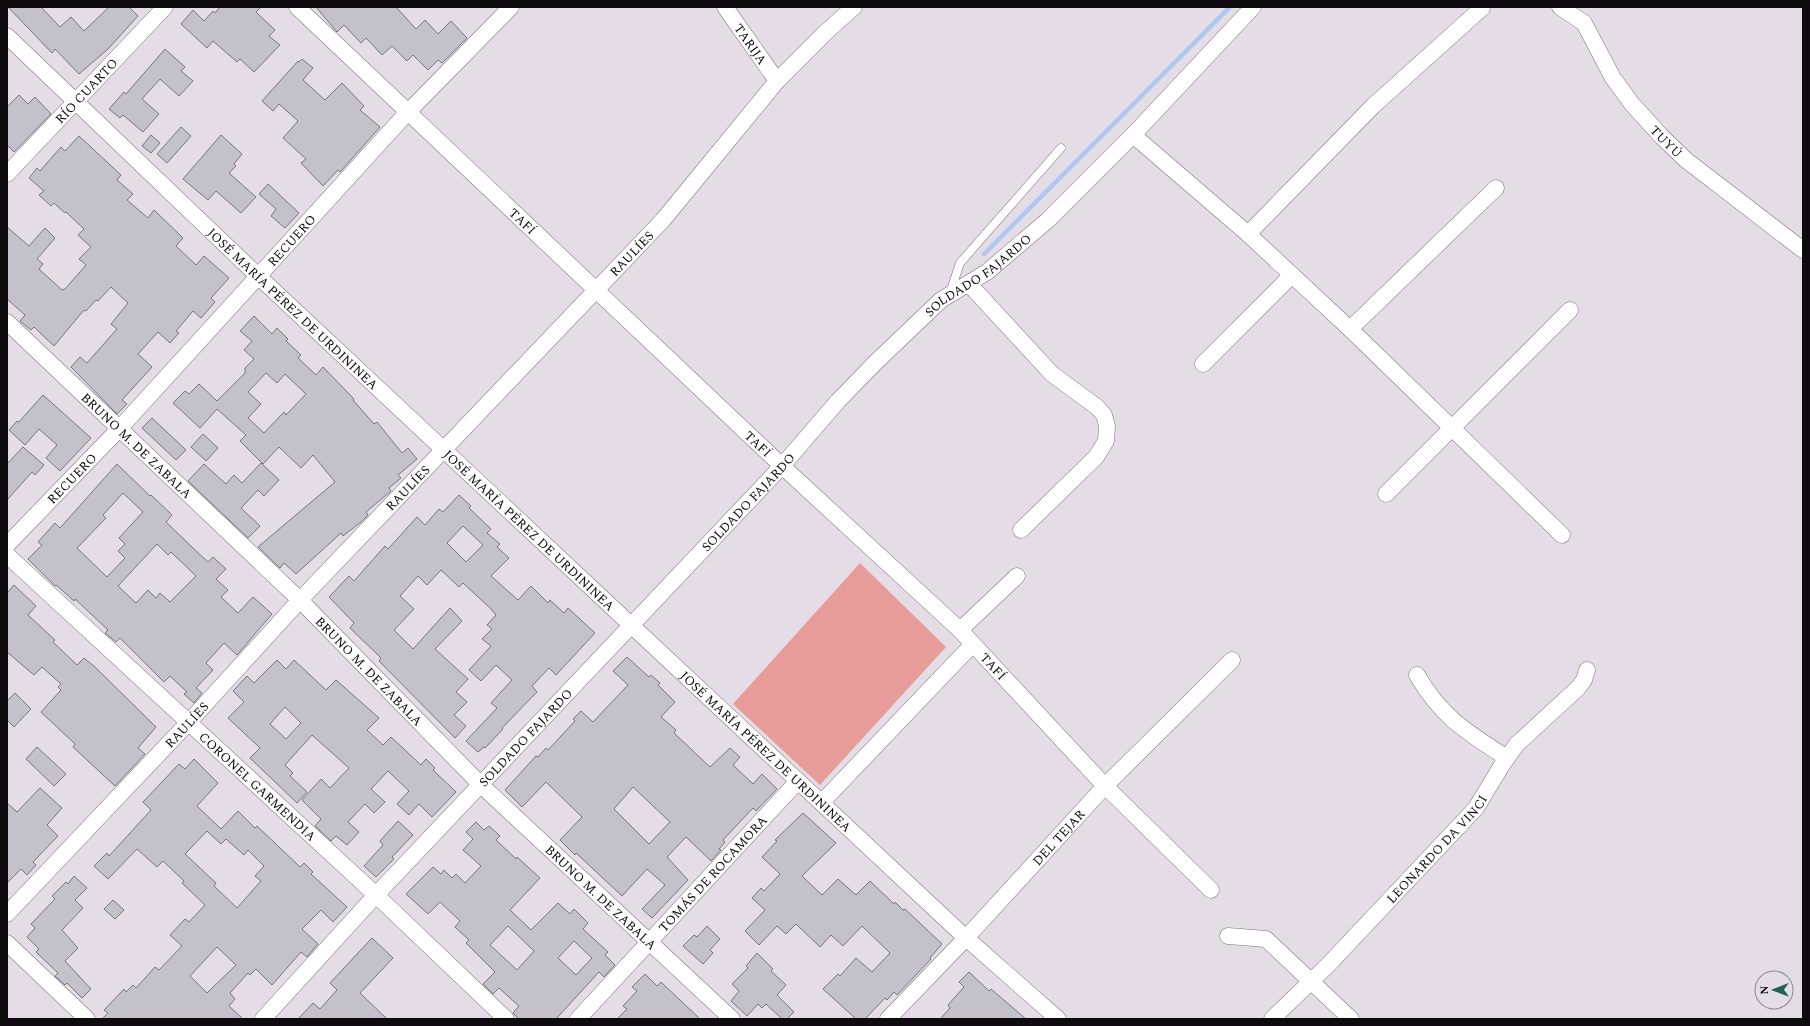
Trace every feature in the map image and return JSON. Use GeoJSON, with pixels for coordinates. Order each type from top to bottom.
{"type":"FeatureCollection","features":[{"type":"Feature","properties":{"kind":"street","name":"RÍO CUARTO"},"geometry":{"type":"LineString","coordinates":[[7,174],[165,7]]}},
{"type":"Feature","properties":{"kind":"street","name":"TAFÍ"},"geometry":{"type":"LineString","coordinates":[[297,7],[407,114],[782,466],[960,630],[972,645],[1105,786],[1211,890]]}},
{"type":"Feature","properties":{"kind":"street","name":"RECUERO"},"geometry":{"type":"LineString","coordinates":[[7,544],[119,429],[407,114],[511,7]]}},
{"type":"Feature","properties":{"kind":"street","name":"TARIJA"},"geometry":{"type":"LineString","coordinates":[[725,7],[777,81]]}},
{"type":"Feature","properties":{"kind":"street","name":"RAULÍES"},"geometry":{"type":"LineString","coordinates":[[7,914],[188,723],[300,600],[444,450],[595,289],[663,220],[777,81],[826,32],[854,7]]}},
{"type":"Feature","properties":{"kind":"street","name":"SOLDADO FAJARDO"},"geometry":{"type":"LineString","coordinates":[[263,1019],[376,895],[782,466],[838,401],[876,362],[941,300],[950,293],[969,284],[987,272],[1048,220],[1134,134],[1253,7]]}},
{"type":"Feature","properties":{"kind":"street","name":"TUYÚ"},"geometry":{"type":"LineString","coordinates":[[1560,7],[1584,23],[1613,78],[1632,104],[1662,137],[1686,160],[1803,250]]}},
{"type":"Feature","properties":{"kind":"street"},"geometry":{"type":"LineString","coordinates":[[1248,234],[1373,106],[1482,8]]}},
{"type":"Feature","properties":{"kind":"street","name":"JOSÉ MARÍA PÉREZ DE URDININEA"},"geometry":{"type":"LineString","coordinates":[[7,36],[258,276],[631,625],[966,938],[1058,1019]]}},
{"type":"Feature","properties":{"kind":"street"},"geometry":{"type":"LineString","coordinates":[[1134,134],[1248,234],[1350,329],[1562,534]]}},
{"type":"Feature","properties":{"kind":"street"},"geometry":{"type":"LineString","coordinates":[[1350,329],[1496,188]]}},
{"type":"Feature","properties":{"kind":"street"},"geometry":{"type":"LineString","coordinates":[[1203,364],[1292,275]]}},
{"type":"Feature","properties":{"kind":"street"},"geometry":{"type":"LineString","coordinates":[[969,284],[1052,374],[1097,407],[1104,415],[1107,426],[1106,441],[1096,457],[1022,530]]}},
{"type":"Feature","properties":{"kind":"street"},"geometry":{"type":"LineString","coordinates":[[1386,494],[1570,310]]}},
{"type":"Feature","properties":{"kind":"street","name":"BRUNO M. DE ZABALA"},"geometry":{"type":"LineString","coordinates":[[7,322],[300,600],[481,785],[649,944],[732,1019]]}},
{"type":"Feature","properties":{"kind":"street","name":"CORONEL GARMENDIA"},"geometry":{"type":"LineString","coordinates":[[7,555],[376,895],[506,1019]]}},
{"type":"Feature","properties":{"kind":"street"},"geometry":{"type":"LineString","coordinates":[[960,630],[1017,576]]}},
{"type":"Feature","properties":{"kind":"street"},"geometry":{"type":"LineString","coordinates":[[822,802],[972,645]]}},
{"type":"Feature","properties":{"kind":"street","name":"DEL TEJAR"},"geometry":{"type":"LineString","coordinates":[[888,1019],[966,938],[1105,786],[1232,660]]}},
{"type":"Feature","properties":{"kind":"street","name":"LEONARDO DA VINCI"},"geometry":{"type":"LineString","coordinates":[[1272,1019],[1311,981],[1476,808],[1517,744],[1578,688],[1584,680],[1587,670]]}},
{"type":"Feature","properties":{"kind":"street"},"geometry":{"type":"LineString","coordinates":[[1417,675],[1438,706],[1462,728],[1507,758]]}},
{"type":"Feature","properties":{"kind":"street","name":"TOMÁS DE ROCAMORA"},"geometry":{"type":"LineString","coordinates":[[578,1019],[649,944],[798,781]]}},
{"type":"Feature","properties":{"kind":"street"},"geometry":{"type":"LineString","coordinates":[[1228,936],[1266,939],[1351,1019]]}},
{"type":"Feature","properties":{"kind":"street"},"geometry":{"type":"LineString","coordinates":[[7,944],[87,1019]]}},
{"type":"Feature","properties":{"kind":"lane"},"geometry":{"type":"LineString","coordinates":[[950,293],[960,263],[1061,148]]}},
{"type":"Feature","properties":{"kind":"shaded area"},"geometry":{"type":"Polygon","coordinates":[[[860,563],[946,647],[820,785],[733,704],[860,563]]]}},
{"type":"Feature","properties":{"kind":"building"},"geometry":{"type":"Polygon","coordinates":[[[8,7],[41,7],[60,27],[71,17],[84,31],[109,7],[129,7],[138,16],[108,49],[79,74],[55,49],[52,53],[8,7]]]}},
{"type":"Feature","properties":{"kind":"building"},"geometry":{"type":"Polygon","coordinates":[[[220,7],[261,7],[256,12],[275,30],[269,36],[280,45],[254,72],[240,59],[237,62],[213,41],[207,48],[181,24],[193,10],[204,21],[213,11],[215,13],[220,7]]]}},
{"type":"Feature","properties":{"kind":"building"},"geometry":{"type":"Polygon","coordinates":[[[316,7],[396,7],[416,29],[425,20],[438,34],[451,21],[467,38],[442,63],[438,60],[428,70],[413,55],[407,61],[392,46],[382,55],[366,38],[361,43],[344,25],[337,32],[316,7]]]}},
{"type":"Feature","properties":{"kind":"building"},"geometry":{"type":"Polygon","coordinates":[[[165,49],[185,67],[181,71],[193,81],[179,96],[160,79],[142,99],[159,114],[143,132],[123,115],[120,118],[109,109],[124,92],[126,94],[165,49]]]}},
{"type":"Feature","properties":{"kind":"building"},"geometry":{"type":"Polygon","coordinates":[[[302,59],[313,68],[303,80],[325,100],[342,83],[364,106],[360,110],[380,127],[340,172],[338,170],[323,186],[301,163],[306,159],[283,138],[298,121],[279,104],[273,111],[262,101],[298,61],[299,62],[302,59]]]}},
{"type":"Feature","properties":{"kind":"building"},"geometry":{"type":"Polygon","coordinates":[[[19,95],[28,104],[35,97],[51,114],[14,152],[7,145],[7,107],[19,95]]]}},
{"type":"Feature","properties":{"kind":"building"},"geometry":{"type":"Polygon","coordinates":[[[181,127],[191,136],[167,163],[157,154],[181,127]]]}},
{"type":"Feature","properties":{"kind":"building"},"geometry":{"type":"Polygon","coordinates":[[[151,135],[160,143],[151,153],[142,146],[151,135]]]}},
{"type":"Feature","properties":{"kind":"building"},"geometry":{"type":"Polygon","coordinates":[[[221,135],[242,154],[234,164],[236,166],[229,173],[256,197],[241,213],[216,191],[208,200],[183,179],[221,135]]]}},
{"type":"Feature","properties":{"kind":"building"},"geometry":{"type":"Polygon","coordinates":[[[79,136],[121,175],[117,180],[133,194],[127,200],[148,218],[154,210],[183,238],[176,246],[196,265],[204,256],[229,278],[211,298],[215,302],[201,318],[193,311],[176,331],[179,333],[170,343],[158,332],[138,354],[152,367],[122,400],[127,404],[117,414],[71,367],[80,357],[87,363],[117,329],[111,324],[128,303],[111,287],[98,301],[96,300],[86,311],[84,310],[54,346],[34,327],[31,330],[20,321],[25,315],[7,299],[7,227],[29,246],[45,228],[55,238],[37,259],[43,264],[39,269],[62,290],[65,289],[86,265],[79,259],[91,247],[78,235],[84,229],[66,212],[65,213],[54,203],[51,206],[39,195],[44,191],[29,178],[37,168],[40,171],[61,147],[65,151],[79,136]]]}},
{"type":"Feature","properties":{"kind":"building"},"geometry":{"type":"Polygon","coordinates":[[[268,184],[299,213],[285,228],[271,216],[276,209],[259,194],[268,184]]]}},
{"type":"Feature","properties":{"kind":"building"},"geometry":{"type":"Polygon","coordinates":[[[254,316],[272,334],[277,328],[288,339],[286,341],[301,355],[298,358],[316,375],[323,367],[354,399],[353,400],[374,424],[377,422],[402,453],[408,448],[417,459],[398,475],[401,478],[389,488],[391,491],[366,512],[368,515],[361,522],[343,536],[341,533],[296,574],[284,563],[280,568],[258,547],[335,482],[313,455],[301,468],[279,447],[263,464],[240,441],[246,435],[217,409],[200,428],[173,403],[185,391],[189,394],[199,384],[217,401],[245,373],[245,368],[254,359],[244,350],[252,341],[240,331],[254,316]],[[266,373],[248,392],[261,404],[248,418],[264,433],[284,412],[286,415],[306,394],[285,374],[277,383],[266,373]]]}},
{"type":"Feature","properties":{"kind":"building"},"geometry":{"type":"Polygon","coordinates":[[[43,395],[91,438],[60,471],[46,458],[57,445],[39,429],[25,445],[9,430],[17,421],[19,422],[43,395]]]}},
{"type":"Feature","properties":{"kind":"building"},"geometry":{"type":"Polygon","coordinates":[[[152,418],[186,450],[176,460],[142,428],[152,418]]]}},
{"type":"Feature","properties":{"kind":"building"},"geometry":{"type":"Polygon","coordinates":[[[203,434],[218,448],[206,461],[191,447],[203,434]]]}},
{"type":"Feature","properties":{"kind":"building"},"geometry":{"type":"Polygon","coordinates":[[[23,447],[44,465],[35,475],[32,472],[7,500],[7,464],[23,447]]]}},
{"type":"Feature","properties":{"kind":"building"},"geometry":{"type":"Polygon","coordinates":[[[261,463],[279,480],[264,496],[258,490],[241,508],[260,526],[248,538],[188,481],[204,464],[226,484],[234,475],[242,483],[261,463]]]}},
{"type":"Feature","properties":{"kind":"building"},"geometry":{"type":"Polygon","coordinates":[[[117,464],[172,515],[166,522],[208,562],[213,557],[226,569],[216,579],[228,590],[221,597],[238,613],[253,597],[272,614],[237,655],[224,643],[206,663],[213,670],[196,688],[202,693],[194,703],[184,694],[187,692],[170,676],[164,682],[120,638],[116,642],[105,633],[108,630],[75,599],[74,601],[56,585],[55,586],[28,559],[42,545],[38,542],[55,523],[60,528],[117,464]],[[123,493],[103,515],[106,518],[77,548],[107,577],[125,558],[118,551],[125,544],[119,538],[143,512],[123,493]],[[157,544],[118,586],[136,603],[148,590],[156,598],[160,593],[170,602],[196,576],[171,552],[168,555],[157,544]]]}},
{"type":"Feature","properties":{"kind":"building"},"geometry":{"type":"Polygon","coordinates":[[[459,495],[471,506],[469,508],[491,529],[487,533],[500,544],[497,547],[509,558],[491,576],[518,600],[531,586],[548,603],[550,600],[564,613],[568,608],[595,633],[556,675],[549,668],[532,686],[537,692],[485,748],[484,747],[478,752],[466,741],[497,708],[491,703],[512,680],[496,665],[481,681],[469,670],[491,646],[482,639],[492,629],[487,625],[496,615],[490,608],[463,583],[459,587],[441,570],[427,585],[418,576],[400,596],[414,609],[394,630],[413,649],[450,608],[462,621],[435,649],[468,679],[456,692],[467,702],[454,715],[466,726],[455,738],[379,661],[381,658],[350,628],[354,623],[329,597],[349,576],[354,581],[385,546],[388,549],[417,517],[425,525],[439,509],[443,512],[459,495]],[[463,526],[447,543],[466,562],[483,545],[463,526]]]}},
{"type":"Feature","properties":{"kind":"building"},"geometry":{"type":"Polygon","coordinates":[[[14,585],[36,606],[28,615],[55,640],[53,642],[77,665],[84,658],[95,667],[156,727],[138,748],[145,754],[115,786],[73,747],[75,744],[41,712],[61,690],[58,687],[61,684],[42,667],[34,675],[7,652],[7,593],[14,585]]]}},
{"type":"Feature","properties":{"kind":"building"},"geometry":{"type":"Polygon","coordinates":[[[627,657],[649,677],[651,675],[660,683],[658,685],[675,702],[661,717],[676,730],[674,733],[710,767],[730,748],[740,757],[733,765],[753,784],[762,774],[777,789],[756,811],[753,808],[723,840],[725,842],[719,849],[721,850],[711,861],[686,837],[667,857],[688,880],[652,918],[642,909],[665,885],[647,869],[622,896],[560,840],[582,817],[546,782],[522,807],[505,790],[536,756],[538,757],[546,748],[548,750],[575,721],[573,719],[581,711],[593,722],[628,685],[613,671],[627,657]],[[633,787],[614,809],[649,844],[670,822],[633,787]]]}},
{"type":"Feature","properties":{"kind":"building"},"geometry":{"type":"Polygon","coordinates":[[[277,660],[286,669],[294,660],[326,690],[336,680],[379,718],[367,730],[383,745],[391,737],[421,765],[426,759],[435,768],[433,770],[456,792],[432,817],[419,804],[409,815],[397,804],[409,791],[388,771],[371,789],[385,802],[374,813],[365,804],[348,822],[359,832],[347,845],[336,836],[331,841],[315,826],[321,819],[302,800],[321,779],[330,788],[349,768],[312,735],[285,765],[293,773],[290,776],[307,792],[297,803],[250,758],[260,748],[228,718],[244,702],[233,691],[247,676],[254,683],[277,660]],[[285,707],[270,724],[286,739],[301,723],[285,707]]]}},
{"type":"Feature","properties":{"kind":"building"},"geometry":{"type":"Polygon","coordinates":[[[15,693],[31,709],[14,727],[7,720],[7,701],[15,693]]]}},
{"type":"Feature","properties":{"kind":"building"},"geometry":{"type":"Polygon","coordinates":[[[37,747],[66,774],[54,786],[26,759],[37,747]]]}},
{"type":"Feature","properties":{"kind":"building"},"geometry":{"type":"Polygon","coordinates":[[[194,759],[218,783],[197,806],[221,829],[238,811],[255,828],[257,826],[300,867],[304,863],[313,872],[311,874],[347,907],[333,922],[321,910],[302,929],[318,944],[307,957],[301,952],[272,985],[256,969],[250,975],[248,973],[230,993],[235,999],[229,1006],[243,1019],[102,1019],[108,1013],[104,1010],[124,989],[126,992],[133,985],[136,988],[155,967],[159,970],[182,946],[170,935],[185,919],[189,922],[205,905],[182,883],[184,881],[163,861],[157,867],[137,849],[108,879],[94,866],[107,853],[109,856],[151,810],[143,802],[179,764],[185,769],[194,759]],[[207,831],[185,854],[216,883],[214,886],[237,908],[261,881],[255,876],[264,866],[248,850],[244,855],[226,839],[221,844],[207,831]],[[217,947],[190,976],[207,993],[236,965],[217,947]]]}},
{"type":"Feature","properties":{"kind":"building"},"geometry":{"type":"Polygon","coordinates":[[[40,788],[62,808],[47,825],[58,836],[33,862],[36,865],[27,875],[21,869],[7,883],[7,803],[17,812],[40,788]]]}},
{"type":"Feature","properties":{"kind":"building"},"geometry":{"type":"Polygon","coordinates":[[[803,813],[836,843],[802,876],[822,895],[838,879],[856,895],[870,881],[894,904],[895,902],[903,910],[905,909],[942,944],[930,958],[931,959],[897,995],[894,992],[887,1000],[885,998],[865,1019],[856,1019],[823,989],[838,974],[840,976],[856,958],[872,972],[890,953],[862,926],[843,946],[831,935],[820,947],[796,924],[786,934],[777,926],[759,945],[745,931],[765,910],[752,898],[761,888],[764,891],[780,874],[762,857],[777,841],[775,840],[803,813]]]}},
{"type":"Feature","properties":{"kind":"building"},"geometry":{"type":"Polygon","coordinates":[[[398,821],[413,835],[392,857],[394,859],[376,877],[364,866],[383,845],[380,841],[398,821]]]}},
{"type":"Feature","properties":{"kind":"building"},"geometry":{"type":"Polygon","coordinates":[[[476,822],[484,830],[489,826],[500,836],[496,840],[516,859],[517,857],[540,878],[510,910],[531,930],[558,903],[570,914],[574,909],[588,923],[583,929],[608,952],[605,955],[615,965],[604,977],[599,972],[556,1019],[519,1019],[513,1013],[519,1006],[499,988],[493,994],[483,984],[495,972],[466,943],[469,940],[455,927],[460,921],[440,902],[428,914],[406,894],[433,867],[441,874],[444,870],[452,878],[456,874],[465,883],[481,866],[463,850],[473,839],[466,832],[476,822]],[[508,926],[490,945],[517,970],[534,951],[508,926]],[[574,941],[558,958],[576,975],[592,958],[574,941]]]}},
{"type":"Feature","properties":{"kind":"building"},"geometry":{"type":"Polygon","coordinates":[[[74,876],[87,888],[75,900],[83,908],[62,930],[78,948],[65,961],[91,989],[82,998],[67,983],[65,985],[55,976],[58,973],[36,952],[39,949],[27,937],[35,928],[31,924],[55,899],[52,896],[66,882],[68,884],[74,876]]]}},
{"type":"Feature","properties":{"kind":"building"},"geometry":{"type":"Polygon","coordinates":[[[113,900],[124,910],[115,919],[104,909],[113,900]]]}},
{"type":"Feature","properties":{"kind":"building"},"geometry":{"type":"Polygon","coordinates":[[[707,926],[720,939],[710,950],[713,953],[703,964],[683,946],[694,935],[697,937],[707,926]]]}},
{"type":"Feature","properties":{"kind":"building"},"geometry":{"type":"Polygon","coordinates":[[[372,938],[393,958],[360,993],[387,1019],[298,1019],[313,1003],[320,1009],[337,990],[330,983],[372,938]]]}},
{"type":"Feature","properties":{"kind":"building"},"geometry":{"type":"Polygon","coordinates":[[[757,953],[773,969],[771,971],[786,985],[777,995],[794,1012],[787,1019],[782,1019],[766,1004],[762,1008],[758,1004],[747,1016],[731,1001],[739,991],[732,984],[748,968],[746,966],[757,953]]]}},
{"type":"Feature","properties":{"kind":"building"},"geometry":{"type":"Polygon","coordinates":[[[969,972],[989,991],[991,989],[1026,1019],[940,1019],[950,1008],[948,1005],[964,987],[959,982],[969,972]]]}},
{"type":"Feature","properties":{"kind":"building"},"geometry":{"type":"Polygon","coordinates":[[[645,974],[657,986],[661,982],[700,1019],[617,1019],[627,1009],[623,1006],[637,991],[632,987],[645,974]]]}},
{"type":"Feature","properties":{"kind":"waterway"},"geometry":{"type":"LineString","coordinates":[[984,254],[1230,7]]}}]}
